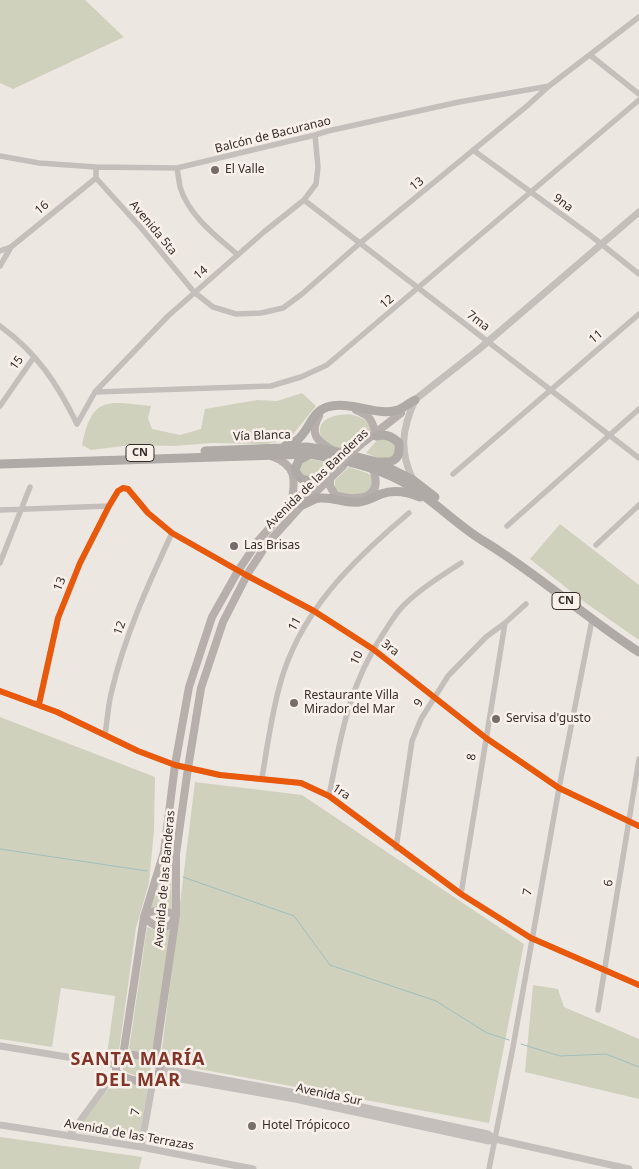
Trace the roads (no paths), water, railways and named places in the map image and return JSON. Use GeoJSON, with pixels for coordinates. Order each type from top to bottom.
{"type":"FeatureCollection","features":[{"type":"Feature","properties":{"kind":"highway"},"geometry":{"type":"LineString","coordinates":[[279,448],[296,441],[305,432],[316,414],[326,407],[343,405],[381,411],[397,411],[415,400]]}},
{"type":"Feature","properties":{"kind":"highway"},"geometry":{"type":"LineString","coordinates":[[375,466],[394,461],[400,453],[399,443],[392,437],[385,434],[376,434]]}},
{"type":"Feature","properties":{"kind":"highway","name":"Vía Blanca"},"geometry":{"type":"LineString","coordinates":[[0,459],[307,447],[334,451],[413,480],[488,538],[495,547]]}},
{"type":"Feature","properties":{"kind":"highway"},"geometry":{"type":"LineString","coordinates":[[308,454],[299,460],[295,468],[297,475],[302,480],[309,481],[320,478]]}},
{"type":"Feature","properties":{"kind":"highway","name":"Vía Blanca"},"geometry":{"type":"LineString","coordinates":[[0,464],[308,454],[375,466],[432,502],[592,620],[639,652]]}},
{"type":"Feature","properties":{"kind":"highway"},"geometry":{"type":"LineString","coordinates":[[302,505],[318,498],[348,503],[360,502],[384,493],[396,491],[411,493],[432,502]]}},
{"type":"Feature","properties":{"kind":"main road"},"geometry":{"type":"LineString","coordinates":[[334,451],[318,442],[315,433],[315,423],[319,416],[327,411],[356,410],[366,414],[372,420],[376,434]]}},
{"type":"Feature","properties":{"kind":"main road","name":"Avenida de las Banderas"},"geometry":{"type":"LineString","coordinates":[[123,1056],[144,917],[164,852],[175,765],[190,687],[212,617],[238,571],[258,541],[291,504],[320,478],[340,466],[401,413]]}},
{"type":"Feature","properties":{"kind":"main road"},"geometry":{"type":"LineString","coordinates":[[269,455],[284,461],[290,468],[294,488],[291,504]]}},
{"type":"Feature","properties":{"kind":"main road","name":"Avenida de las Banderas"},"geometry":{"type":"LineString","coordinates":[[155,1060],[176,915],[176,854],[202,688],[223,622],[246,575],[267,544],[302,505],[330,479],[340,466]]}},
{"type":"Feature","properties":{"kind":"main road"},"geometry":{"type":"LineString","coordinates":[[330,479],[330,486],[335,495],[349,498],[362,497],[372,492],[376,486],[375,466]]}},
{"type":"Feature","properties":{"kind":"main road"},"geometry":{"type":"LineString","coordinates":[[162,910],[176,915],[171,925],[163,928],[155,927],[144,917],[149,912],[162,910]]}},
{"type":"Feature","properties":{"kind":"main road"},"geometry":{"type":"LineString","coordinates":[[116,1068],[118,1059],[123,1056],[133,1055],[155,1060],[157,1074]]}},
{"type":"Feature","properties":{"kind":"main road","name":"Avenida Sur"},"geometry":{"type":"LineString","coordinates":[[116,1068],[124,1077],[145,1082],[157,1074]]}},
{"type":"Feature","properties":{"kind":"street","name":"13"},"geometry":{"type":"LineString","coordinates":[[194,292],[213,307],[236,314],[261,313],[282,308],[302,294],[548,86],[639,18]]}},
{"type":"Feature","properties":{"kind":"street"},"geometry":{"type":"LineString","coordinates":[[590,55],[639,94]]}},
{"type":"Feature","properties":{"kind":"street","name":"Balcón de Bacuranao"},"geometry":{"type":"LineString","coordinates":[[0,156],[39,163],[96,167],[177,168],[328,131],[459,102],[548,86]]}},
{"type":"Feature","properties":{"kind":"street","name":"12"},"geometry":{"type":"LineString","coordinates":[[95,392],[271,386],[301,377],[327,365],[639,100]]}},
{"type":"Feature","properties":{"kind":"street","name":"14"},"geometry":{"type":"LineString","coordinates":[[34,357],[61,391],[77,424],[95,392],[168,316],[304,200],[316,184],[318,167],[315,135]]}},
{"type":"Feature","properties":{"kind":"street","name":"9na"},"geometry":{"type":"LineString","coordinates":[[473,150],[639,274]]}},
{"type":"Feature","properties":{"kind":"street"},"geometry":{"type":"LineString","coordinates":[[96,167],[96,178]]}},
{"type":"Feature","properties":{"kind":"street"},"geometry":{"type":"LineString","coordinates":[[177,168],[181,188],[193,213],[212,233],[238,255]]}},
{"type":"Feature","properties":{"kind":"street","name":"16"},"geometry":{"type":"LineString","coordinates":[[0,266],[11,247],[96,178]]}},
{"type":"Feature","properties":{"kind":"street","name":"Avenida 5ta"},"geometry":{"type":"LineString","coordinates":[[96,178],[142,229],[194,292]]}},
{"type":"Feature","properties":{"kind":"street","name":"7ma"},"geometry":{"type":"LineString","coordinates":[[304,200],[639,458]]}},
{"type":"Feature","properties":{"kind":"street","name":"Avenida de las Banderas"},"geometry":{"type":"LineString","coordinates":[[401,413],[639,212]]}},
{"type":"Feature","properties":{"kind":"street"},"geometry":{"type":"LineString","coordinates":[[0,251],[11,247]]}},
{"type":"Feature","properties":{"kind":"street","name":"11"},"geometry":{"type":"LineString","coordinates":[[453,474],[639,314]]}},
{"type":"Feature","properties":{"kind":"street"},"geometry":{"type":"LineString","coordinates":[[0,326],[19,340],[34,357]]}},
{"type":"Feature","properties":{"kind":"street","name":"15"},"geometry":{"type":"LineString","coordinates":[[0,406],[34,357]]}},
{"type":"Feature","properties":{"kind":"street"},"geometry":{"type":"LineString","coordinates":[[413,480],[407,468],[403,440],[407,418],[415,400]]}},
{"type":"Feature","properties":{"kind":"street"},"geometry":{"type":"LineString","coordinates":[[507,526],[639,409]]}},
{"type":"Feature","properties":{"kind":"street"},"geometry":{"type":"LineString","coordinates":[[0,563],[30,487]]}},
{"type":"Feature","properties":{"kind":"street","name":"13"},"geometry":{"type":"LineString","coordinates":[[39,704],[58,618],[80,563],[118,491],[123,488],[128,489]]}},
{"type":"Feature","properties":{"kind":"street","name":"3ra"},"geometry":{"type":"LineString","coordinates":[[128,489],[148,513],[172,533],[238,571],[314,611],[373,649],[486,738],[559,788],[639,826]]}},
{"type":"Feature","properties":{"kind":"street"},"geometry":{"type":"LineString","coordinates":[[596,545],[639,505]]}},
{"type":"Feature","properties":{"kind":"street"},"geometry":{"type":"LineString","coordinates":[[0,510],[109,506]]}},
{"type":"Feature","properties":{"kind":"street","name":"11"},"geometry":{"type":"LineString","coordinates":[[262,778],[269,732],[279,688],[292,650],[314,611],[345,571],[408,513]]}},
{"type":"Feature","properties":{"kind":"street","name":"12"},"geometry":{"type":"LineString","coordinates":[[105,735],[111,694],[125,643],[147,587],[172,533]]}},
{"type":"Feature","properties":{"kind":"street","name":"10"},"geometry":{"type":"LineString","coordinates":[[329,796],[348,704],[373,649],[402,607],[461,563]]}},
{"type":"Feature","properties":{"kind":"street","name":"9"},"geometry":{"type":"LineString","coordinates":[[396,848],[412,742],[421,719],[448,676],[486,637],[526,604]]}},
{"type":"Feature","properties":{"kind":"street","name":"7"},"geometry":{"type":"LineString","coordinates":[[489,1169],[592,620]]}},
{"type":"Feature","properties":{"kind":"street","name":"8"},"geometry":{"type":"LineString","coordinates":[[461,894],[505,623]]}},
{"type":"Feature","properties":{"kind":"street","name":"1ra"},"geometry":{"type":"LineString","coordinates":[[0,692],[39,704],[138,751],[175,765],[220,775],[301,783],[329,796],[396,848],[461,894],[531,938],[639,985]]}},
{"type":"Feature","properties":{"kind":"street","name":"6"},"geometry":{"type":"LineString","coordinates":[[598,1010],[639,759]]}},
{"type":"Feature","properties":{"kind":"street","name":"Avenida Sur"},"geometry":{"type":"LineString","coordinates":[[0,1046],[116,1068]]}},
{"type":"Feature","properties":{"kind":"street"},"geometry":{"type":"LineString","coordinates":[[69,1136],[116,1068]]}},
{"type":"Feature","properties":{"kind":"street","name":"7"},"geometry":{"type":"LineString","coordinates":[[141,1147],[157,1074]]}},
{"type":"Feature","properties":{"kind":"street","name":"Avenida Sur"},"geometry":{"type":"LineString","coordinates":[[157,1074],[306,1095],[488,1134],[495,1138],[628,1169]]}},
{"type":"Feature","properties":{"kind":"street","name":"Avenida de las Terrazas"},"geometry":{"type":"LineString","coordinates":[[0,1125],[141,1147],[253,1169]]}},
{"type":"Feature","properties":{"kind":"waterway"},"geometry":{"type":"LineString","coordinates":[[0,849],[147,871]]}},
{"type":"Feature","properties":{"kind":"waterway"},"geometry":{"type":"LineString","coordinates":[[183,877],[294,916],[330,965],[436,1001],[487,1033],[509,1040]]}},
{"type":"Feature","properties":{"kind":"waterway"},"geometry":{"type":"LineString","coordinates":[[521,1044],[560,1056],[606,1054],[639,1067]]}},
{"type":"Feature","properties":{"kind":"place","name":"El Valle"},"geometry":{"type":"Point","coordinates":[215,170]}},
{"type":"Feature","properties":{"kind":"place","name":"Las Brisas"},"geometry":{"type":"Point","coordinates":[234,546]}},
{"type":"Feature","properties":{"kind":"place","name":"Restaurante Villa Mirador del Mar"},"geometry":{"type":"Point","coordinates":[294,703]}},
{"type":"Feature","properties":{"kind":"place","name":"Servisa d'gusto"},"geometry":{"type":"Point","coordinates":[496,719]}},
{"type":"Feature","properties":{"kind":"place","name":"Hotel Trópicoco"},"geometry":{"type":"Point","coordinates":[252,1126]}},
{"type":"Feature","properties":{"kind":"district","name":"SANTA MARÍA DEL MAR"},"geometry":{"type":"Point","coordinates":[138,1070]}}]}
